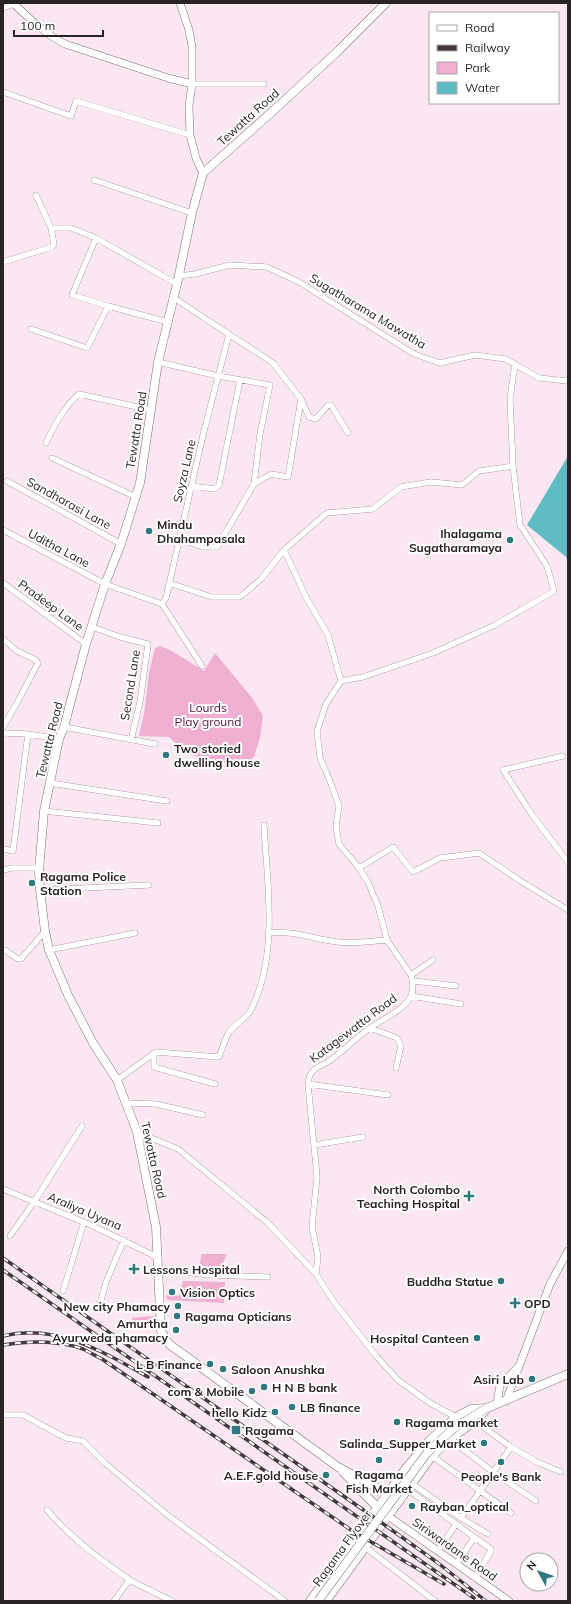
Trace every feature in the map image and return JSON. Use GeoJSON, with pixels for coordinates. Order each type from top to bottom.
{"type":"FeatureCollection","features":[{"type":"Feature","properties":{"kind":"main road","name":"Tewatta Road"},"geometry":{"type":"LineString","coordinates":[[386,3],[290,96],[203,173],[192,213],[174,298],[158,362],[140,483],[121,544],[105,584],[86,644],[64,727],[59,739],[44,811],[40,890],[49,950],[68,995],[93,1043],[117,1080],[138,1132],[156,1227],[162,1331],[169,1344],[338,1467],[399,1500]]}},
{"type":"Feature","properties":{"kind":"main road"},"geometry":{"type":"LineString","coordinates":[[310,1601],[406,1468],[430,1440],[456,1418],[472,1409],[487,1408],[568,1374]]}},
{"type":"Feature","properties":{"kind":"main road"},"geometry":{"type":"LineString","coordinates":[[326,1601],[432,1456],[450,1439],[475,1421],[487,1408]]}},
{"type":"Feature","properties":{"kind":"main road","name":"Ragama Flyover"},"geometry":{"type":"LineString","coordinates":[[318,1601],[427,1453],[454,1428],[487,1408]]}},
{"type":"Feature","properties":{"kind":"main road","name":"Tewatta Road"},"geometry":{"type":"LineString","coordinates":[[338,1467],[377,1508],[388,1516]]}},
{"type":"Feature","properties":{"kind":"street"},"geometry":{"type":"LineString","coordinates":[[180,3],[189,30],[191,42],[192,84],[189,106],[190,135],[196,158],[203,173]]}},
{"type":"Feature","properties":{"kind":"street"},"geometry":{"type":"LineString","coordinates":[[3,8],[14,4],[31,21],[52,38],[65,44],[168,78],[192,84],[264,84]]}},
{"type":"Feature","properties":{"kind":"street"},"geometry":{"type":"LineString","coordinates":[[3,92],[71,116],[76,101],[190,135]]}},
{"type":"Feature","properties":{"kind":"street"},"geometry":{"type":"LineString","coordinates":[[94,180],[192,213]]}},
{"type":"Feature","properties":{"kind":"street"},"geometry":{"type":"LineString","coordinates":[[3,262],[52,247],[54,244],[51,228],[36,195]]}},
{"type":"Feature","properties":{"kind":"street"},"geometry":{"type":"LineString","coordinates":[[51,228],[71,228],[96,238],[178,280]]}},
{"type":"Feature","properties":{"kind":"street"},"geometry":{"type":"LineString","coordinates":[[96,238],[72,295],[168,322]]}},
{"type":"Feature","properties":{"kind":"street","name":"Sugatharama Mawatha"},"geometry":{"type":"LineString","coordinates":[[178,280],[230,265],[267,267],[299,282],[414,354],[440,363],[475,356],[506,359],[539,378],[568,381]]}},
{"type":"Feature","properties":{"kind":"street"},"geometry":{"type":"LineString","coordinates":[[174,298],[273,363],[301,399],[309,417],[316,419],[328,405],[330,405],[348,433]]}},
{"type":"Feature","properties":{"kind":"street"},"geometry":{"type":"LineString","coordinates":[[31,329],[87,348],[108,306]]}},
{"type":"Feature","properties":{"kind":"street","name":"Soyza Lane"},"geometry":{"type":"LineString","coordinates":[[162,604],[166,598],[170,583],[218,376],[230,334]]}},
{"type":"Feature","properties":{"kind":"street"},"geometry":{"type":"LineString","coordinates":[[158,362],[218,376],[270,385],[260,434],[254,484],[217,547],[203,547],[180,539]]}},
{"type":"Feature","properties":{"kind":"street"},"geometry":{"type":"LineString","coordinates":[[456,986],[414,981],[387,940],[378,906],[368,882],[359,868],[339,844],[336,826],[338,806],[330,781],[320,758],[317,731],[326,704],[341,682],[363,677],[432,653],[495,625],[554,591],[547,566],[520,525],[513,466],[510,399],[515,364]]}},
{"type":"Feature","properties":{"kind":"street"},"geometry":{"type":"LineString","coordinates":[[192,486],[214,489],[218,485],[240,380]]}},
{"type":"Feature","properties":{"kind":"street"},"geometry":{"type":"LineString","coordinates":[[46,443],[55,424],[70,402],[79,394],[151,410]]}},
{"type":"Feature","properties":{"kind":"street"},"geometry":{"type":"LineString","coordinates":[[254,484],[271,474],[288,477],[301,399]]}},
{"type":"Feature","properties":{"kind":"street"},"geometry":{"type":"LineString","coordinates":[[52,458],[136,497]]}},
{"type":"Feature","properties":{"kind":"street"},"geometry":{"type":"LineString","coordinates":[[170,583],[212,597],[240,597],[261,579],[284,550],[326,513],[373,509],[401,487],[431,482],[462,485],[479,471],[513,466]]}},
{"type":"Feature","properties":{"kind":"street","name":"Sandharasi Lane"},"geometry":{"type":"LineString","coordinates":[[7,481],[121,544]]}},
{"type":"Feature","properties":{"kind":"street","name":"Uditha Lane"},"geometry":{"type":"LineString","coordinates":[[3,530],[105,584]]}},
{"type":"Feature","properties":{"kind":"street"},"geometry":{"type":"LineString","coordinates":[[284,550],[307,599],[328,635],[341,682]]}},
{"type":"Feature","properties":{"kind":"street","name":"Pradeep Lane"},"geometry":{"type":"LineString","coordinates":[[3,583],[86,644]]}},
{"type":"Feature","properties":{"kind":"street"},"geometry":{"type":"LineString","coordinates":[[105,584],[162,604],[202,666]]}},
{"type":"Feature","properties":{"kind":"street","name":"Second Lane"},"geometry":{"type":"LineString","coordinates":[[92,627],[120,637],[148,644],[140,702],[131,740]]}},
{"type":"Feature","properties":{"kind":"street"},"geometry":{"type":"LineString","coordinates":[[3,639],[17,651],[36,660],[38,663],[3,727]]}},
{"type":"Feature","properties":{"kind":"street"},"geometry":{"type":"LineString","coordinates":[[64,727],[155,744]]}},
{"type":"Feature","properties":{"kind":"street"},"geometry":{"type":"LineString","coordinates":[[3,732],[59,739]]}},
{"type":"Feature","properties":{"kind":"street"},"geometry":{"type":"LineString","coordinates":[[3,849],[13,851],[28,734]]}},
{"type":"Feature","properties":{"kind":"street"},"geometry":{"type":"LineString","coordinates":[[563,756],[503,770],[534,816],[568,862]]}},
{"type":"Feature","properties":{"kind":"street"},"geometry":{"type":"LineString","coordinates":[[50,783],[167,802]]}},
{"type":"Feature","properties":{"kind":"street"},"geometry":{"type":"LineString","coordinates":[[44,811],[158,823]]}},
{"type":"Feature","properties":{"kind":"street"},"geometry":{"type":"LineString","coordinates":[[117,1080],[156,1052],[219,1058],[229,1032],[249,1013],[257,996],[266,963],[269,913],[264,825]]}},
{"type":"Feature","properties":{"kind":"street"},"geometry":{"type":"LineString","coordinates":[[359,868],[393,846],[413,872],[440,858],[479,853],[568,910]]}},
{"type":"Feature","properties":{"kind":"street"},"geometry":{"type":"LineString","coordinates":[[3,870],[12,868],[40,868]]}},
{"type":"Feature","properties":{"kind":"street"},"geometry":{"type":"LineString","coordinates":[[40,890],[149,885]]}},
{"type":"Feature","properties":{"kind":"street"},"geometry":{"type":"LineString","coordinates":[[3,950],[18,959],[21,959],[45,931]]}},
{"type":"Feature","properties":{"kind":"street"},"geometry":{"type":"LineString","coordinates":[[268,934],[295,932],[338,942],[387,940]]}},
{"type":"Feature","properties":{"kind":"street"},"geometry":{"type":"LineString","coordinates":[[49,950],[135,933]]}},
{"type":"Feature","properties":{"kind":"street"},"geometry":{"type":"LineString","coordinates":[[411,975],[433,960]]}},
{"type":"Feature","properties":{"kind":"street","name":"Katagewatta Road"},"geometry":{"type":"LineString","coordinates":[[308,1084],[309,1075],[315,1069],[330,1061],[370,1028],[404,1006],[411,996],[414,981]]}},
{"type":"Feature","properties":{"kind":"street"},"geometry":{"type":"LineString","coordinates":[[411,996],[461,1004]]}},
{"type":"Feature","properties":{"kind":"street"},"geometry":{"type":"LineString","coordinates":[[370,1028],[397,1038],[401,1046],[396,1068]]}},
{"type":"Feature","properties":{"kind":"street"},"geometry":{"type":"LineString","coordinates":[[154,1053],[154,1067],[215,1084]]}},
{"type":"Feature","properties":{"kind":"street"},"geometry":{"type":"LineString","coordinates":[[316,1274],[318,1257],[312,1228],[317,1177],[308,1084],[388,1095]]}},
{"type":"Feature","properties":{"kind":"street"},"geometry":{"type":"LineString","coordinates":[[126,1103],[156,1104],[203,1115]]}},
{"type":"Feature","properties":{"kind":"street"},"geometry":{"type":"LineString","coordinates":[[10,1236],[34,1202],[82,1126]]}},
{"type":"Feature","properties":{"kind":"street"},"geometry":{"type":"LineString","coordinates":[[138,1132],[178,1149],[268,1223],[316,1274],[343,1314],[377,1357],[398,1380],[430,1403],[456,1418]]}},
{"type":"Feature","properties":{"kind":"street"},"geometry":{"type":"LineString","coordinates":[[314,1146],[363,1137]]}},
{"type":"Feature","properties":{"kind":"street","name":"Araliya Uyana"},"geometry":{"type":"LineString","coordinates":[[3,1189],[84,1222],[157,1257]]}},
{"type":"Feature","properties":{"kind":"street"},"geometry":{"type":"LineString","coordinates":[[63,1291],[84,1222]]}},
{"type":"Feature","properties":{"kind":"street"},"geometry":{"type":"LineString","coordinates":[[100,1304],[106,1282],[124,1240]]}},
{"type":"Feature","properties":{"kind":"street"},"geometry":{"type":"LineString","coordinates":[[506,1401],[550,1284],[568,1251]]}},
{"type":"Feature","properties":{"kind":"street"},"geometry":{"type":"LineString","coordinates":[[158,1269],[209,1275],[268,1277]]}},
{"type":"Feature","properties":{"kind":"street"},"geometry":{"type":"LineString","coordinates":[[497,1404],[500,1385],[520,1364]]}},
{"type":"Feature","properties":{"kind":"street"},"geometry":{"type":"LineString","coordinates":[[3,1415],[23,1415],[66,1438],[83,1441],[106,1464],[170,1517],[285,1601]]}},
{"type":"Feature","properties":{"kind":"street"},"geometry":{"type":"LineString","coordinates":[[475,1421],[511,1447],[537,1462],[561,1472]]}},
{"type":"Feature","properties":{"kind":"street"},"geometry":{"type":"LineString","coordinates":[[450,1439],[493,1472],[536,1501]]}},
{"type":"Feature","properties":{"kind":"street"},"geometry":{"type":"LineString","coordinates":[[461,1518],[511,1447]]}},
{"type":"Feature","properties":{"kind":"street"},"geometry":{"type":"LineString","coordinates":[[432,1456],[511,1513]]}},
{"type":"Feature","properties":{"kind":"street"},"geometry":{"type":"LineString","coordinates":[[409,1486],[488,1534]]}},
{"type":"Feature","properties":{"kind":"street"},"geometry":{"type":"LineString","coordinates":[[409,1486],[474,1538],[491,1549],[475,1578]]}},
{"type":"Feature","properties":{"kind":"street"},"geometry":{"type":"LineString","coordinates":[[47,1510],[64,1530],[86,1549],[131,1581],[172,1601]]}},
{"type":"Feature","properties":{"kind":"street","name":"Siriwardane Road"},"geometry":{"type":"LineString","coordinates":[[388,1516],[509,1601]]}},
{"type":"Feature","properties":{"kind":"street"},"geometry":{"type":"LineString","coordinates":[[438,1551],[456,1524]]}},
{"type":"Feature","properties":{"kind":"street"},"geometry":{"type":"LineString","coordinates":[[456,1564],[474,1538]]}},
{"type":"Feature","properties":{"kind":"street"},"geometry":{"type":"LineString","coordinates":[[365,1547],[435,1601]]}},
{"type":"Feature","properties":{"kind":"street"},"geometry":{"type":"LineString","coordinates":[[114,1601],[127,1583],[131,1581]]}},
{"type":"Feature","properties":{"kind":"green space","name":"Lourds Play ground"},"geometry":{"type":"Polygon","coordinates":[[[160,646],[172,651],[204,671],[215,653],[253,699],[263,716],[260,738],[254,757],[244,766],[211,761],[186,753],[169,737],[139,736],[144,714],[149,673],[155,648],[160,646]]]}},
{"type":"Feature","properties":{"kind":"green space"},"geometry":{"type":"Polygon","coordinates":[[[202,1254],[227,1254],[217,1276],[165,1269],[165,1266],[198,1270],[202,1254]]]}},
{"type":"Feature","properties":{"kind":"green space"},"geometry":{"type":"Polygon","coordinates":[[[183,1281],[225,1282],[224,1303],[167,1300],[166,1295],[179,1296],[183,1281]]]}},
{"type":"Feature","properties":{"kind":"green space"},"geometry":{"type":"Polygon","coordinates":[[[153,1316],[153,1318],[157,1317],[156,1327],[154,1329],[151,1325],[132,1326],[132,1318],[153,1316]]]}},
{"type":"Feature","properties":{"kind":"water"},"geometry":{"type":"Polygon","coordinates":[[[568,456],[568,564],[566,557],[527,525],[568,456]]]}},
{"type":"Feature","properties":{"kind":"railway"},"geometry":{"type":"LineString","coordinates":[[3,1258],[382,1523],[438,1563],[486,1601]]}},
{"type":"Feature","properties":{"kind":"railway"},"geometry":{"type":"LineString","coordinates":[[3,1270],[474,1598]]}},
{"type":"Feature","properties":{"kind":"railway"},"geometry":{"type":"LineString","coordinates":[[3,1336],[23,1333],[42,1333],[79,1342],[114,1358],[148,1377]]}},
{"type":"Feature","properties":{"kind":"railway"},"geometry":{"type":"LineString","coordinates":[[3,1345],[33,1342],[64,1344],[83,1349],[102,1359],[354,1532],[444,1584]]}},
{"type":"Feature","properties":{"kind":"place","name":"Mindu Dhahampasala"},"geometry":{"type":"Point","coordinates":[149,531]}},
{"type":"Feature","properties":{"kind":"place","name":"Ihalagama Sugatharamaya"},"geometry":{"type":"Point","coordinates":[510,540]}},
{"type":"Feature","properties":{"kind":"place","name":"Two storied dwelling house"},"geometry":{"type":"Point","coordinates":[166,755]}},
{"type":"Feature","properties":{"kind":"place","name":"Ragama Police Station"},"geometry":{"type":"Point","coordinates":[32,883]}},
{"type":"Feature","properties":{"kind":"place","name":"North Colombo Teaching Hospital"},"geometry":{"type":"Point","coordinates":[469,1196]}},
{"type":"Feature","properties":{"kind":"place","name":"Lessons Hospital"},"geometry":{"type":"Point","coordinates":[134,1269]}},
{"type":"Feature","properties":{"kind":"place","name":"Buddha Statue"},"geometry":{"type":"Point","coordinates":[501,1281]}},
{"type":"Feature","properties":{"kind":"place","name":"Vision Optics"},"geometry":{"type":"Point","coordinates":[172,1292]}},
{"type":"Feature","properties":{"kind":"place","name":"OPD"},"geometry":{"type":"Point","coordinates":[515,1303]}},
{"type":"Feature","properties":{"kind":"place","name":"New city Phamacy"},"geometry":{"type":"Point","coordinates":[178,1306]}},
{"type":"Feature","properties":{"kind":"place","name":"Ragama Opticians"},"geometry":{"type":"Point","coordinates":[177,1316]}},
{"type":"Feature","properties":{"kind":"place","name":"Amurtha Ayurweda phamacy"},"geometry":{"type":"Point","coordinates":[176,1330]}},
{"type":"Feature","properties":{"kind":"place","name":"Hospital Canteen"},"geometry":{"type":"Point","coordinates":[477,1338]}},
{"type":"Feature","properties":{"kind":"place","name":"L B Finance"},"geometry":{"type":"Point","coordinates":[210,1364]}},
{"type":"Feature","properties":{"kind":"place","name":"Saloon Anushka"},"geometry":{"type":"Point","coordinates":[223,1369]}},
{"type":"Feature","properties":{"kind":"place","name":"Asiri Lab"},"geometry":{"type":"Point","coordinates":[532,1379]}},
{"type":"Feature","properties":{"kind":"place","name":"H N B bank"},"geometry":{"type":"Point","coordinates":[264,1387]}},
{"type":"Feature","properties":{"kind":"place","name":"com & Mobile"},"geometry":{"type":"Point","coordinates":[252,1391]}},
{"type":"Feature","properties":{"kind":"place","name":"LB finance"},"geometry":{"type":"Point","coordinates":[292,1407]}},
{"type":"Feature","properties":{"kind":"place","name":"hello Kidz"},"geometry":{"type":"Point","coordinates":[275,1412]}},
{"type":"Feature","properties":{"kind":"place","name":"Ragama market"},"geometry":{"type":"Point","coordinates":[397,1422]}},
{"type":"Feature","properties":{"kind":"place","name":"Ragama"},"geometry":{"type":"Point","coordinates":[236,1430]}},
{"type":"Feature","properties":{"kind":"place","name":"Salinda_Supper_Market"},"geometry":{"type":"Point","coordinates":[484,1443]}},
{"type":"Feature","properties":{"kind":"place","name":"Ragama Fish Market"},"geometry":{"type":"Point","coordinates":[379,1460]}},
{"type":"Feature","properties":{"kind":"place","name":"People's Bank"},"geometry":{"type":"Point","coordinates":[501,1462]}},
{"type":"Feature","properties":{"kind":"place","name":"A.E.F.gold house"},"geometry":{"type":"Point","coordinates":[326,1475]}},
{"type":"Feature","properties":{"kind":"place","name":"Rayban_optical"},"geometry":{"type":"Point","coordinates":[412,1506]}}]}
